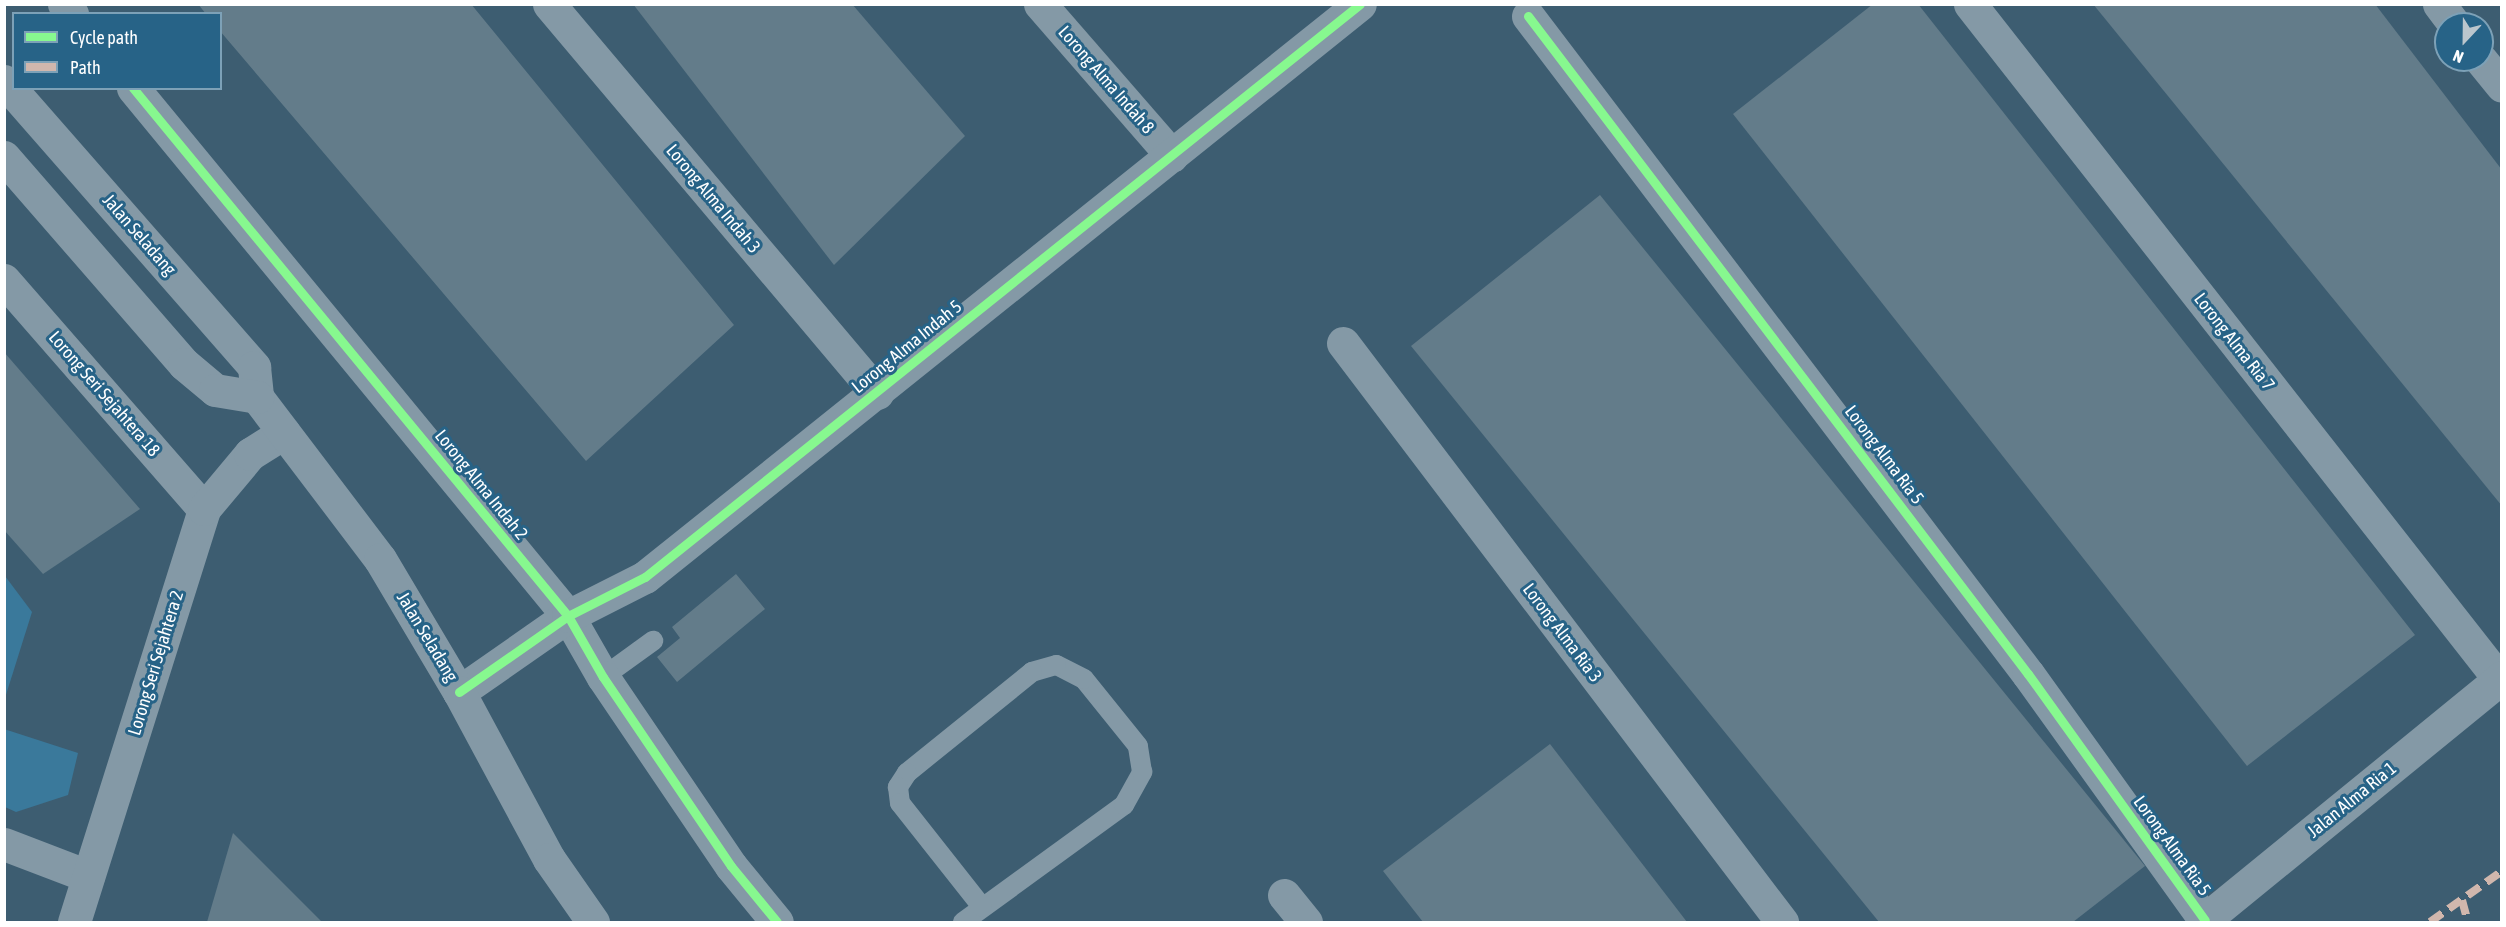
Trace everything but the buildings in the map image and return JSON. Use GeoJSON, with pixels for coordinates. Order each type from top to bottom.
{"type":"FeatureCollection","features":[{"type":"Feature","properties":{"kind":"street","name":"Lorong Alma Indah 3"},"geometry":{"type":"LineString","coordinates":[[549,4],[876,393]]}},
{"type":"Feature","properties":{"kind":"street","name":"Lorong Alma Indah 8"},"geometry":{"type":"LineString","coordinates":[[1040,4],[1172,156]]}},
{"type":"Feature","properties":{"kind":"street","name":"Lorong Alma Indah 5"},"geometry":{"type":"LineString","coordinates":[[459,692],[568,616],[645,577],[1360,4]]}},
{"type":"Feature","properties":{"kind":"street","name":"Lorong Alma Ria 7"},"geometry":{"type":"LineString","coordinates":[[1970,4],[2500,678]]}},
{"type":"Feature","properties":{"kind":"street","name":"Lorong Alma Ria 5"},"geometry":{"type":"LineString","coordinates":[[1528,16],[2021,665],[2203,921]]}},
{"type":"Feature","properties":{"kind":"street"},"geometry":{"type":"LineString","coordinates":[[2491,72],[2502,86]]}},
{"type":"Feature","properties":{"kind":"street","name":"Jalan Seladang"},"geometry":{"type":"LineString","coordinates":[[4,81],[254,367],[257,397],[380,559],[459,692],[549,859],[593,922]]}},
{"type":"Feature","properties":{"kind":"street","name":"Lorong Alma Indah 2"},"geometry":{"type":"LineString","coordinates":[[135,90],[568,616],[603,677],[731,866],[777,922]]}},
{"type":"Feature","properties":{"kind":"street"},"geometry":{"type":"LineString","coordinates":[[4,157],[184,364],[215,390],[257,397]]}},
{"type":"Feature","properties":{"kind":"street","name":"Lorong Seri Sejahtera 18"},"geometry":{"type":"LineString","coordinates":[[4,280],[204,509]]}},
{"type":"Feature","properties":{"kind":"street","name":"Lorong Alma Ria 3"},"geometry":{"type":"LineString","coordinates":[[1343,343],[1782,922]]}},
{"type":"Feature","properties":{"kind":"street","name":"Lorong Seri Sejahtera 2"},"geometry":{"type":"LineString","coordinates":[[74,922],[204,509],[250,454],[284,434]]}},
{"type":"Feature","properties":{"kind":"street","name":"Jalan Alma Ria 1"},"geometry":{"type":"LineString","coordinates":[[2203,921],[2500,678]]}},
{"type":"Feature","properties":{"kind":"street"},"geometry":{"type":"LineString","coordinates":[[4,844],[88,876]]}},
{"type":"Feature","properties":{"kind":"street"},"geometry":{"type":"LineString","coordinates":[[1284,895],[1306,922]]}},
{"type":"Feature","properties":{"kind":"lane"},"geometry":{"type":"LineString","coordinates":[[603,677],[653,640]]}},
{"type":"Feature","properties":{"kind":"lane"},"geometry":{"type":"LineString","coordinates":[[963,922],[1124,805],[1143,772],[1138,746],[1098,696],[1084,679],[1056,665],[1032,672],[907,773],[898,787],[900,803],[982,907]]}},
{"type":"Feature","properties":{"kind":"shaded area"},"geometry":{"type":"Polygon","coordinates":[[[5,576],[32,612],[5,698],[5,576]]]}},
{"type":"Feature","properties":{"kind":"shaded area"},"geometry":{"type":"Polygon","coordinates":[[[4,729],[78,753],[68,795],[16,812],[5,807],[4,729]]]}},
{"type":"Feature","properties":{"kind":"marked path"},"geometry":{"type":"LineString","coordinates":[[2430,922],[2502,871]]}},
{"type":"Feature","properties":{"kind":"marked path"},"geometry":{"type":"LineString","coordinates":[[2462,900],[2468,922]]}},
{"type":"Feature","properties":{"kind":"cycle path"},"geometry":{"type":"LineString","coordinates":[[459,692],[568,616],[645,577],[1360,4]]}},
{"type":"Feature","properties":{"kind":"cycle path"},"geometry":{"type":"LineString","coordinates":[[1528,16],[2028,674],[2205,920]]}},
{"type":"Feature","properties":{"kind":"cycle path"},"geometry":{"type":"LineString","coordinates":[[135,90],[568,616],[603,677],[731,866],[777,922]]}}]}
